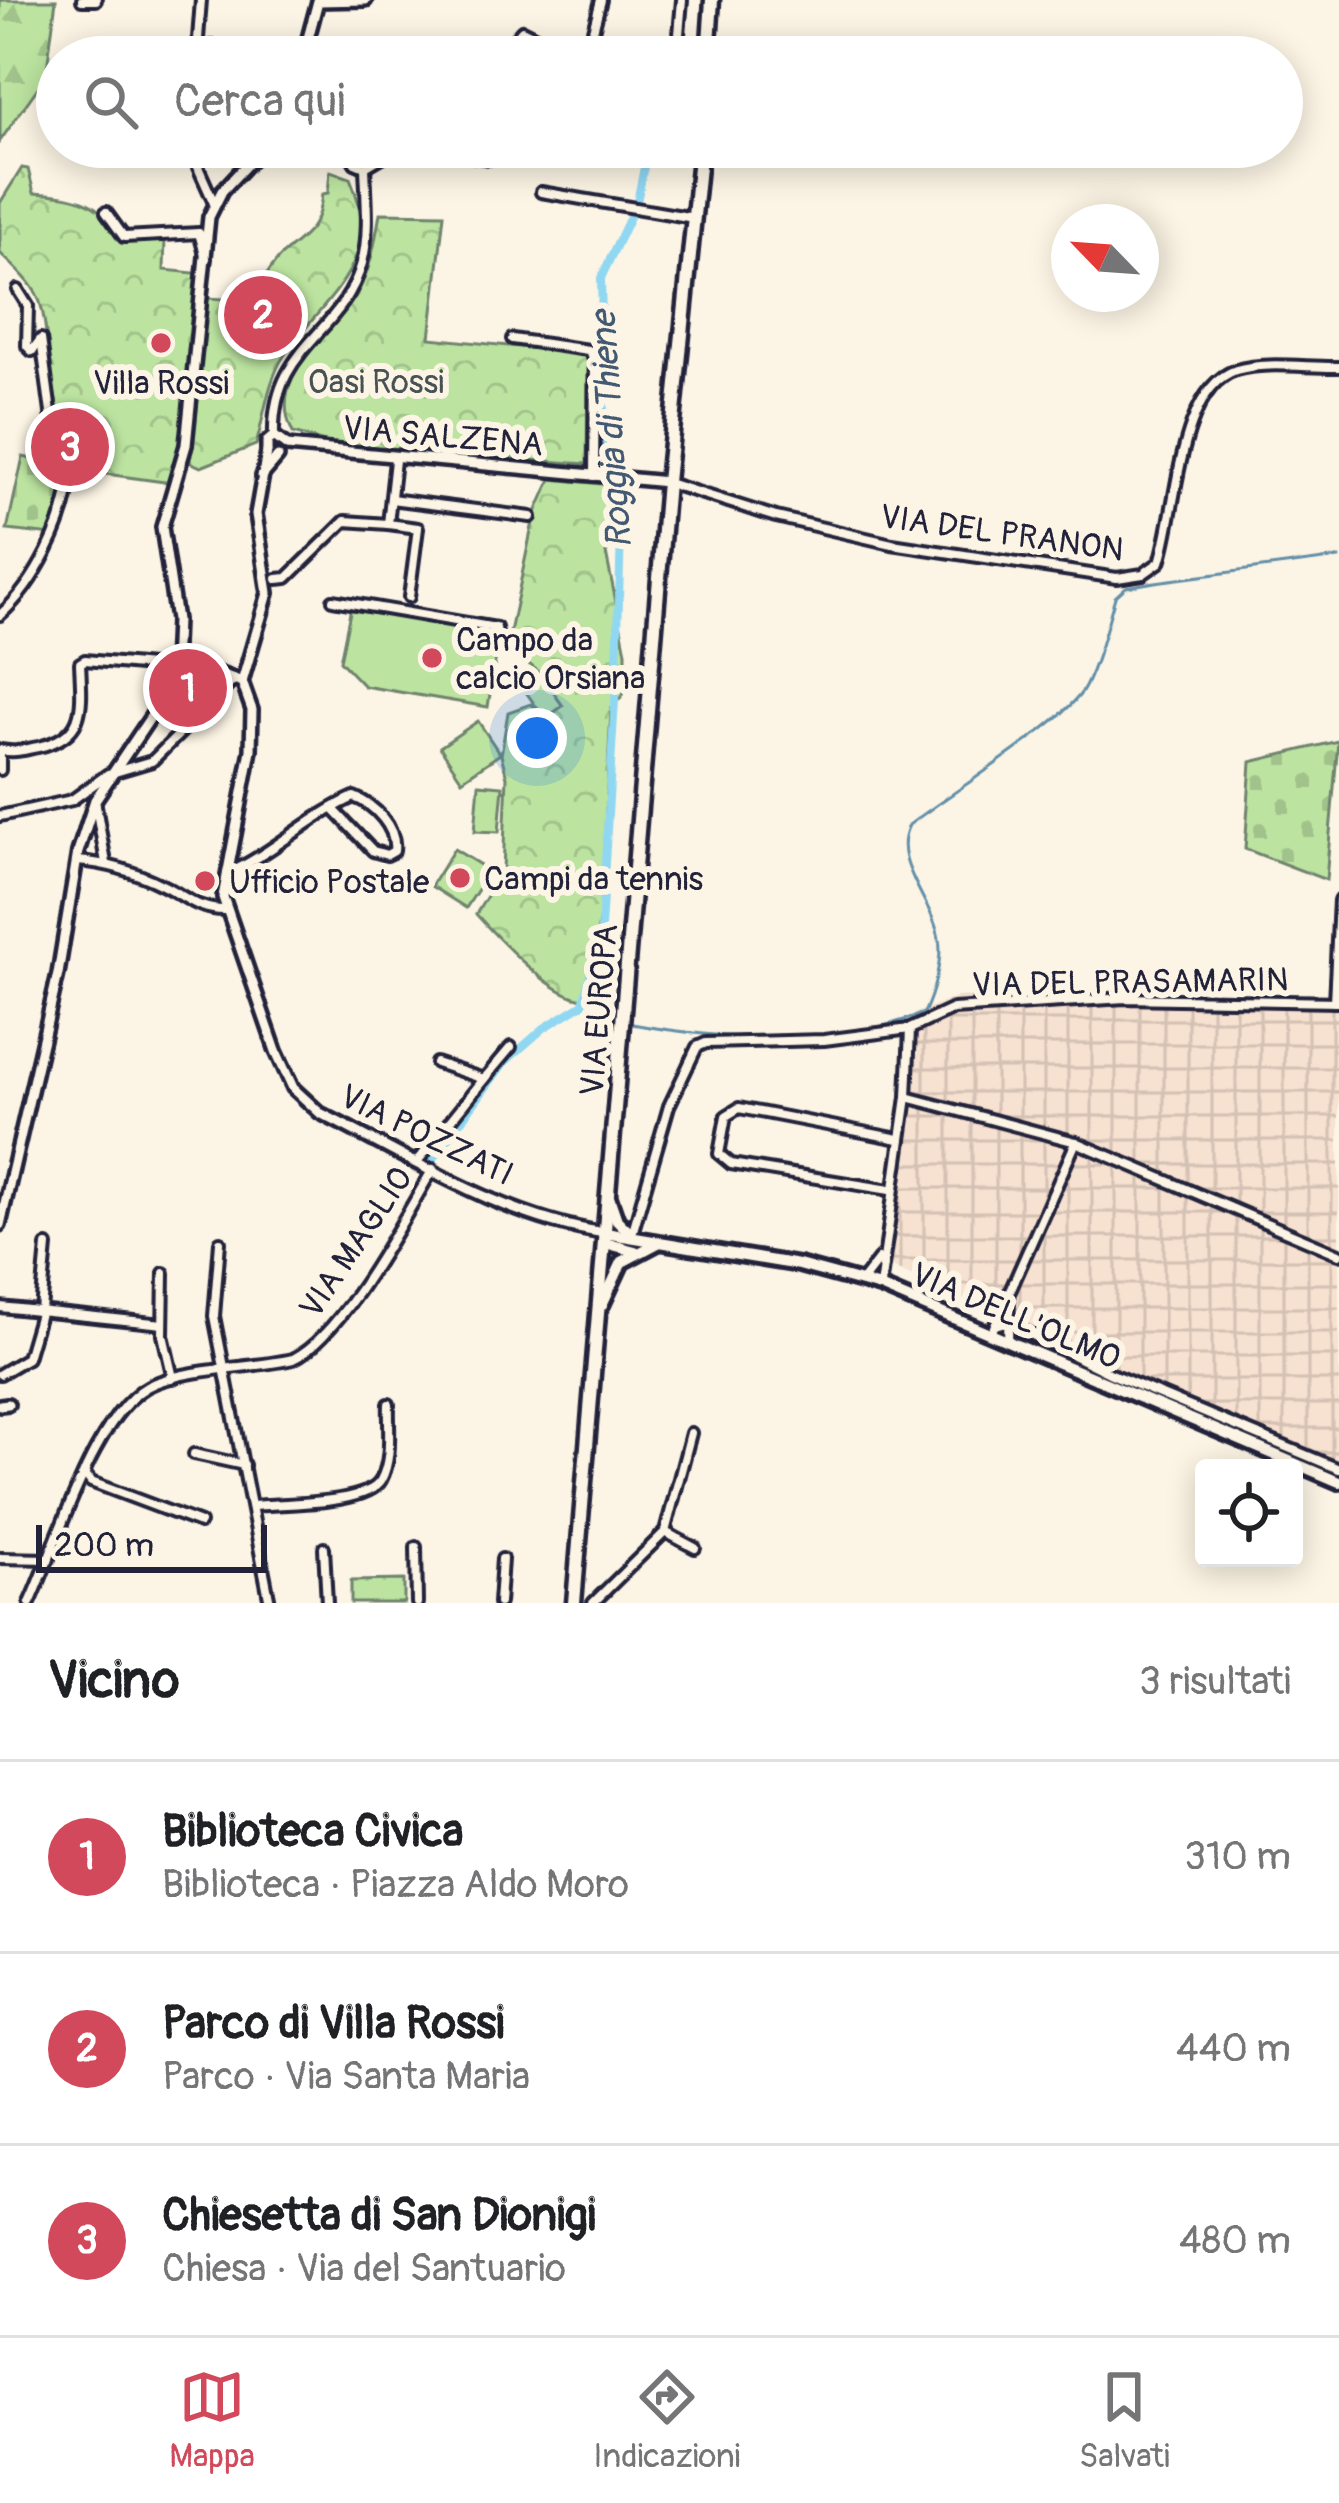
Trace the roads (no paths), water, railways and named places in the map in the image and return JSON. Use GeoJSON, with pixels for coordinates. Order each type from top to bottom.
{"type":"FeatureCollection","features":[{"type":"Feature","properties":{"kind":"main road"},"geometry":{"type":"LineString","coordinates":[[709,36],[712,0]]}},
{"type":"Feature","properties":{"kind":"main road","name":"VIA EUROPA"},"geometry":{"type":"LineString","coordinates":[[574,1603],[667,482],[699,168]]}},
{"type":"Feature","properties":{"kind":"main road"},"geometry":{"type":"LineString","coordinates":[[598,1313],[614,1272],[637,1242],[614,1215],[609,1196]]}},
{"type":"Feature","properties":{"kind":"main road","name":"VIA DELL'OLMO"},"geometry":{"type":"LineString","coordinates":[[605,1238],[799,1265],[862,1281],[993,1329],[1008,1341],[1285,1459]]}},
{"type":"Feature","properties":{"kind":"main road","name":"VIA DELL'OLMO"},"geometry":{"type":"LineString","coordinates":[[1303,1467],[1339,1482]]}},
{"type":"Feature","properties":{"kind":"street"},"geometry":{"type":"LineString","coordinates":[[82,0],[96,0]]}},
{"type":"Feature","properties":{"kind":"street"},"geometry":{"type":"LineString","coordinates":[[194,36],[201,0]]}},
{"type":"Feature","properties":{"kind":"street"},"geometry":{"type":"LineString","coordinates":[[309,36],[318,1],[366,0]]}},
{"type":"Feature","properties":{"kind":"street"},"geometry":{"type":"LineString","coordinates":[[592,36],[601,0]]}},
{"type":"Feature","properties":{"kind":"street"},"geometry":{"type":"LineString","coordinates":[[679,36],[682,0]]}},
{"type":"Feature","properties":{"kind":"street"},"geometry":{"type":"LineString","coordinates":[[512,36],[528,30],[539,36]]}},
{"type":"Feature","properties":{"kind":"street"},"geometry":{"type":"LineString","coordinates":[[0,1226],[76,861],[95,800],[162,700],[175,663],[176,620],[162,527],[186,445],[214,203],[198,168]]}},
{"type":"Feature","properties":{"kind":"street"},"geometry":{"type":"LineString","coordinates":[[214,203],[245,168]]}},
{"type":"Feature","properties":{"kind":"street"},"geometry":{"type":"LineString","coordinates":[[273,454],[267,442],[274,436],[282,379],[291,361],[335,314],[363,261],[365,168]]}},
{"type":"Feature","properties":{"kind":"street"},"geometry":{"type":"LineString","coordinates":[[542,191],[695,218]]}},
{"type":"Feature","properties":{"kind":"street"},"geometry":{"type":"LineString","coordinates":[[106,212],[124,237],[200,233],[198,245],[206,260]]}},
{"type":"Feature","properties":{"kind":"street"},"geometry":{"type":"LineString","coordinates":[[18,290],[28,306],[27,346],[32,351],[41,338]]}},
{"type":"Feature","properties":{"kind":"street"},"geometry":{"type":"LineString","coordinates":[[0,615],[19,595],[69,499],[70,476],[51,453],[55,442],[39,323]]}},
{"type":"Feature","properties":{"kind":"street"},"geometry":{"type":"LineString","coordinates":[[512,339],[588,350],[595,358],[597,477]]}},
{"type":"Feature","properties":{"kind":"street","name":"VIA DEL PRANON"},"geometry":{"type":"LineString","coordinates":[[667,482],[776,518],[892,544],[1084,574],[1143,574],[1160,562],[1194,415],[1206,388],[1237,370],[1339,367]]}},
{"type":"Feature","properties":{"kind":"street"},"geometry":{"type":"LineString","coordinates":[[115,772],[152,761],[239,680],[268,593],[256,514],[259,481],[273,454],[287,446],[274,436]]}},
{"type":"Feature","properties":{"kind":"street","name":"VIA SALZENA"},"geometry":{"type":"LineString","coordinates":[[287,446],[395,460],[667,482]]}},
{"type":"Feature","properties":{"kind":"street"},"geometry":{"type":"LineString","coordinates":[[388,524],[395,460]]}},
{"type":"Feature","properties":{"kind":"street"},"geometry":{"type":"LineString","coordinates":[[391,500],[531,517]]}},
{"type":"Feature","properties":{"kind":"street"},"geometry":{"type":"LineString","coordinates":[[277,579],[287,578],[345,521],[418,528],[409,597]]}},
{"type":"Feature","properties":{"kind":"street"},"geometry":{"type":"LineString","coordinates":[[333,600],[496,628],[500,646]]}},
{"type":"Feature","properties":{"kind":"street"},"geometry":{"type":"LineString","coordinates":[[0,770],[0,750],[19,754],[62,743],[72,733],[83,694],[80,663],[85,660],[175,663],[239,680]]}},
{"type":"Feature","properties":{"kind":"street","name":"VIA POZZATI"},"geometry":{"type":"LineString","coordinates":[[239,680],[252,710],[251,750],[225,875],[226,910],[293,1088],[320,1113],[417,1162],[557,1226],[605,1238]]}},
{"type":"Feature","properties":{"kind":"street"},"geometry":{"type":"LineString","coordinates":[[0,817],[86,794],[124,757]]}},
{"type":"Feature","properties":{"kind":"street"},"geometry":{"type":"LineString","coordinates":[[225,875],[273,851],[349,799],[364,801],[392,832],[394,851],[386,855],[373,851],[334,810]]}},
{"type":"Feature","properties":{"kind":"street"},"geometry":{"type":"LineString","coordinates":[[95,800],[106,863]]}},
{"type":"Feature","properties":{"kind":"street"},"geometry":{"type":"LineString","coordinates":[[76,861],[106,863],[160,883],[202,908],[226,910]]}},
{"type":"Feature","properties":{"kind":"street"},"geometry":{"type":"LineString","coordinates":[[1337,1002],[1339,900]]}},
{"type":"Feature","properties":{"kind":"street","name":"VIA DEL PRASAMARIN"},"geometry":{"type":"LineString","coordinates":[[637,1242],[669,1106],[700,1045],[824,1040],[910,1029],[953,1009],[1125,998],[1337,1002]]}},
{"type":"Feature","properties":{"kind":"street"},"geometry":{"type":"LineString","coordinates":[[880,1287],[880,1258],[907,1097],[910,1029]]}},
{"type":"Feature","properties":{"kind":"street"},"geometry":{"type":"LineString","coordinates":[[417,1162],[512,1047]]}},
{"type":"Feature","properties":{"kind":"street"},"geometry":{"type":"LineString","coordinates":[[436,1063],[484,1079]]}},
{"type":"Feature","properties":{"kind":"street"},"geometry":{"type":"LineString","coordinates":[[907,1097],[1076,1142],[1339,1254]]}},
{"type":"Feature","properties":{"kind":"street"},"geometry":{"type":"LineString","coordinates":[[890,1190],[731,1164],[719,1154],[726,1116],[739,1108],[899,1139]]}},
{"type":"Feature","properties":{"kind":"street"},"geometry":{"type":"LineString","coordinates":[[993,1329],[1076,1142]]}},
{"type":"Feature","properties":{"kind":"street","name":"VIA MAGLIO"},"geometry":{"type":"LineString","coordinates":[[30,1603],[45,1580],[49,1558],[93,1445],[130,1402],[149,1385],[293,1359],[313,1347],[387,1250],[433,1169]]}},
{"type":"Feature","properties":{"kind":"street"},"geometry":{"type":"LineString","coordinates":[[220,1242],[214,1316],[270,1603]]}},
{"type":"Feature","properties":{"kind":"street"},"geometry":{"type":"LineString","coordinates":[[0,1374],[27,1358],[41,1310],[47,1246]]}},
{"type":"Feature","properties":{"kind":"street"},"geometry":{"type":"LineString","coordinates":[[862,1281],[880,1258]]}},
{"type":"Feature","properties":{"kind":"street"},"geometry":{"type":"LineString","coordinates":[[164,1273],[164,1324],[173,1378]]}},
{"type":"Feature","properties":{"kind":"street"},"geometry":{"type":"LineString","coordinates":[[1008,1341],[1010,1298]]}},
{"type":"Feature","properties":{"kind":"street"},"geometry":{"type":"LineString","coordinates":[[0,1307],[164,1324]]}},
{"type":"Feature","properties":{"kind":"street"},"geometry":{"type":"LineString","coordinates":[[993,1329],[1011,1326]]}},
{"type":"Feature","properties":{"kind":"street","name":"VIA DELL'OLMO"},"geometry":{"type":"LineString","coordinates":[[1011,1326],[1339,1469]]}},
{"type":"Feature","properties":{"kind":"street"},"geometry":{"type":"LineString","coordinates":[[253,1506],[362,1496],[379,1486],[387,1465],[389,1404]]}},
{"type":"Feature","properties":{"kind":"street"},"geometry":{"type":"LineString","coordinates":[[593,1603],[665,1532],[691,1433]]}},
{"type":"Feature","properties":{"kind":"street"},"geometry":{"type":"LineString","coordinates":[[194,1454],[244,1465]]}},
{"type":"Feature","properties":{"kind":"street"},"geometry":{"type":"LineString","coordinates":[[1302,1459],[1308,1456]]}},
{"type":"Feature","properties":{"kind":"street"},"geometry":{"type":"LineString","coordinates":[[84,1471],[91,1482],[200,1523]]}},
{"type":"Feature","properties":{"kind":"street"},"geometry":{"type":"LineString","coordinates":[[665,1532],[695,1548]]}},
{"type":"Feature","properties":{"kind":"street"},"geometry":{"type":"LineString","coordinates":[[416,1547],[417,1603]]}},
{"type":"Feature","properties":{"kind":"street"},"geometry":{"type":"LineString","coordinates":[[324,1548],[327,1603]]}},
{"type":"Feature","properties":{"kind":"street"},"geometry":{"type":"LineString","coordinates":[[0,1558],[49,1558]]}},
{"type":"Feature","properties":{"kind":"street"},"geometry":{"type":"LineString","coordinates":[[499,1603],[502,1559]]}},
{"type":"Feature","properties":{"kind":"waterway","name":"Roggia di Thiene"},"geometry":{"type":"LineString","coordinates":[[433,1160],[504,1063],[544,1028],[583,1004],[601,928],[621,531],[605,469],[601,278],[637,202],[644,168]]}},
{"type":"Feature","properties":{"kind":"waterway"},"geometry":{"type":"LineString","coordinates":[[632,1024],[779,1038],[854,1032],[924,1013],[940,947],[905,853],[909,825],[1074,701],[1094,665],[1115,597],[1126,587],[1339,558]]}},
{"type":"Feature","properties":{"kind":"waterway"},"geometry":{"type":"LineString","coordinates":[[588,1019],[616,1021]]}},
{"type":"Feature","properties":{"kind":"place","name":"Parco di Villa Rossi"},"geometry":{"type":"Point","coordinates":[263,315]}},
{"type":"Feature","properties":{"kind":"place","name":"Villa Rossi"},"geometry":{"type":"Point","coordinates":[161,343]}},
{"type":"Feature","properties":{"kind":"place","name":"Chiesetta di San Dionigi"},"geometry":{"type":"Point","coordinates":[70,447]}},
{"type":"Feature","properties":{"kind":"place","name":"Campo da calcio Orsiana"},"geometry":{"type":"Point","coordinates":[432,658]}},
{"type":"Feature","properties":{"kind":"place","name":"Biblioteca Civica"},"geometry":{"type":"Point","coordinates":[188,688]}},
{"type":"Feature","properties":{"kind":"place","name":"Campi da tennis"},"geometry":{"type":"Point","coordinates":[460,878]}},
{"type":"Feature","properties":{"kind":"place","name":"Ufficio Postale"},"geometry":{"type":"Point","coordinates":[205,881]}},
{"type":"Feature","properties":{"kind":"park label","name":"Oasi Rossi"},"geometry":{"type":"Point","coordinates":[376,381]}}]}
